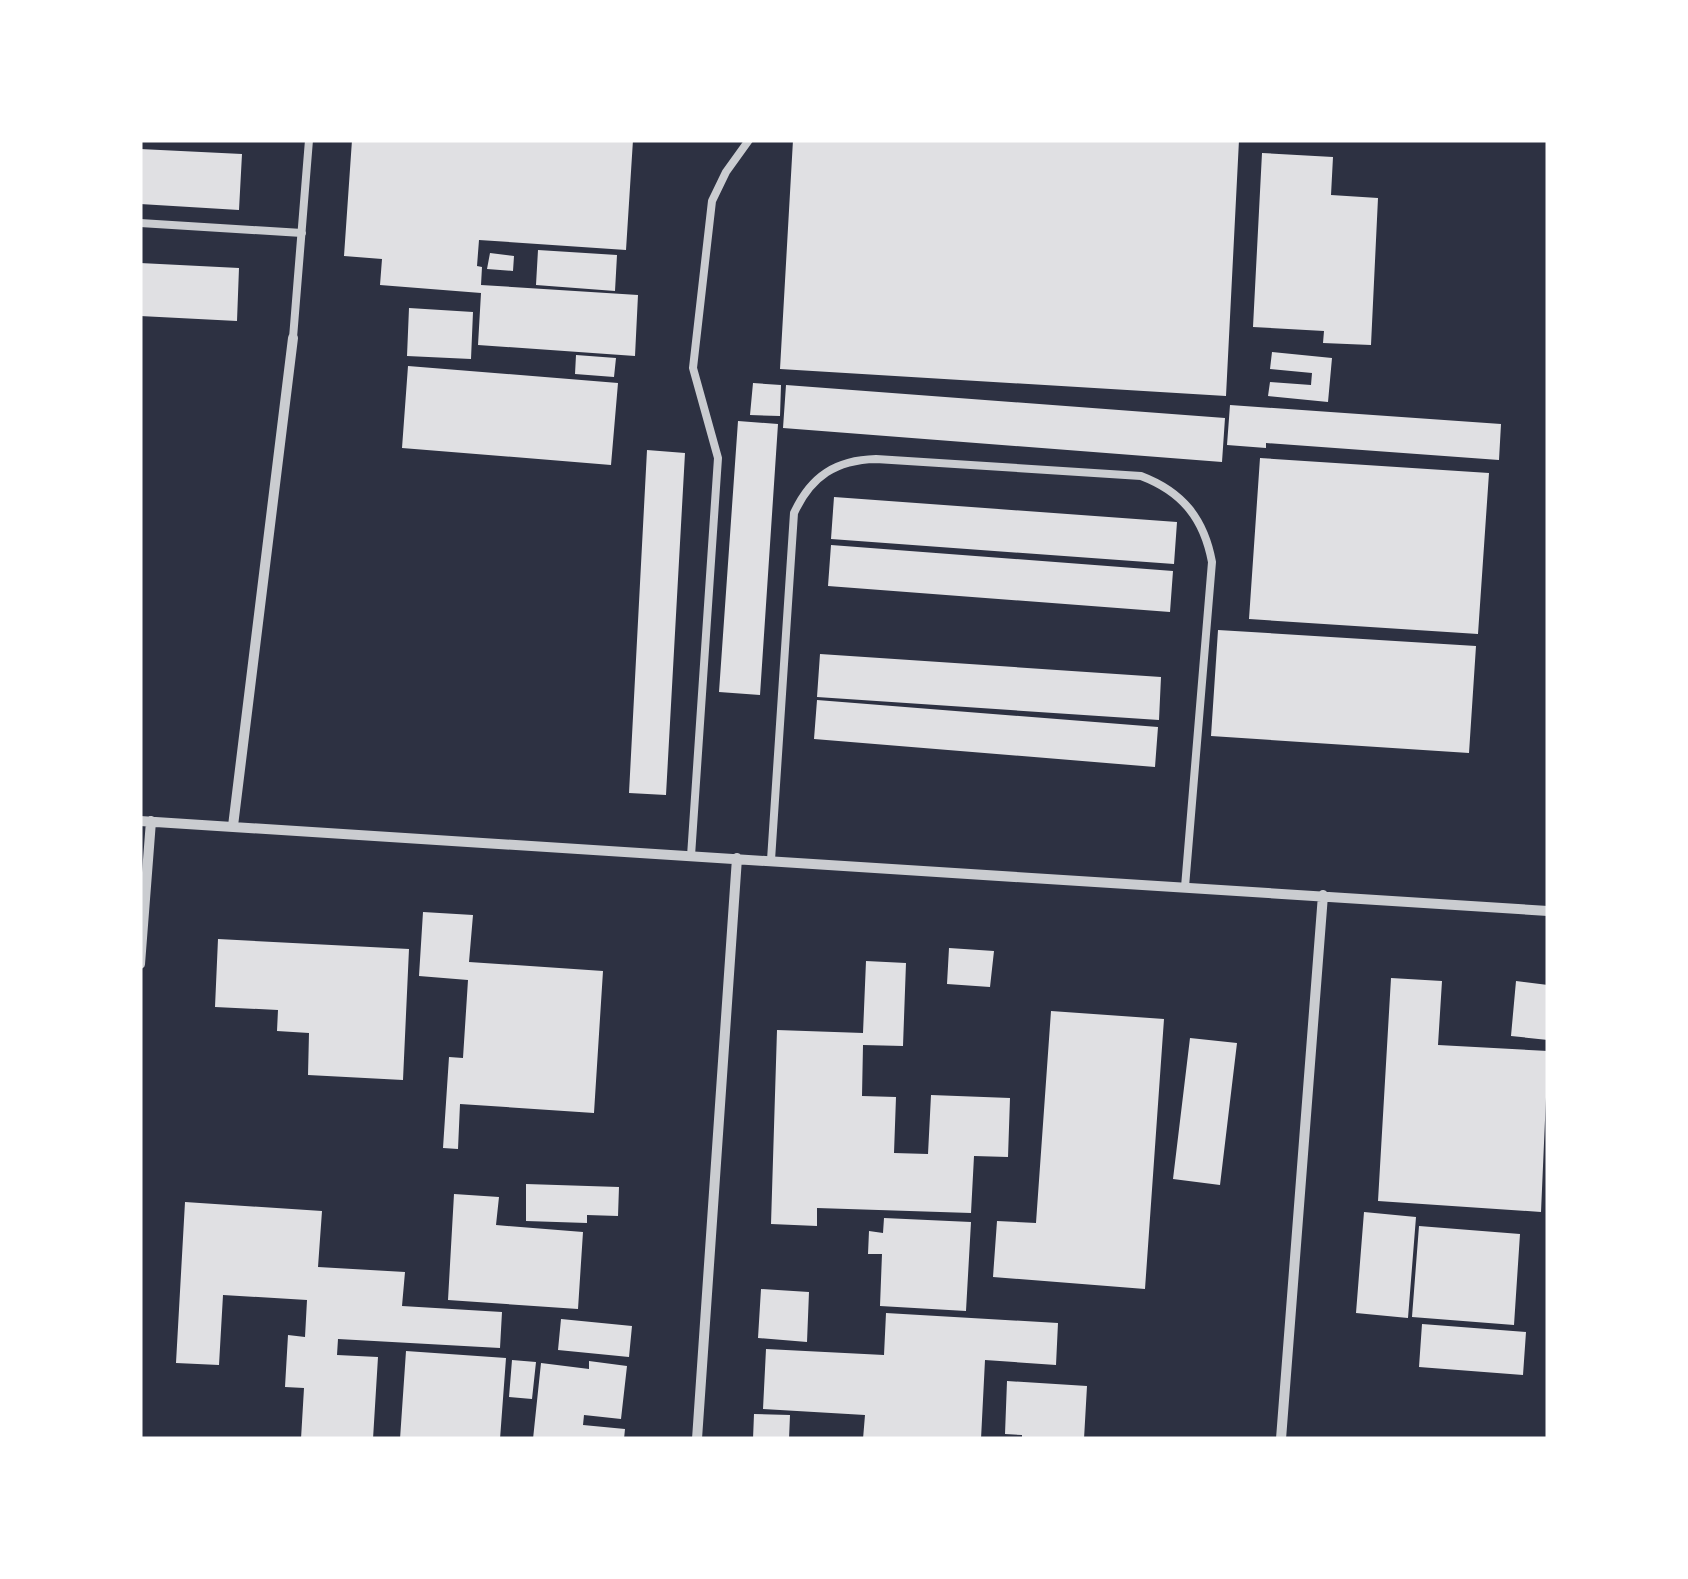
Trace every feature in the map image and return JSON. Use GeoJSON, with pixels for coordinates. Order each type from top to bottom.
{"type":"FeatureCollection","features":[{"type":"Feature","properties":{"kind":"street"},"geometry":{"type":"LineString","coordinates":[[233,826],[294,338]]}},
{"type":"Feature","properties":{"kind":"street"},"geometry":{"type":"LineString","coordinates":[[140,964],[146,821],[1548,911]]}},
{"type":"Feature","properties":{"kind":"street"},"geometry":{"type":"LineString","coordinates":[[697,1439],[737,858]]}},
{"type":"Feature","properties":{"kind":"street"},"geometry":{"type":"LineString","coordinates":[[1280,1439],[1324,895]]}},
{"type":"Feature","properties":{"kind":"lane"},"geometry":{"type":"LineString","coordinates":[[294,338],[308,140]]}},
{"type":"Feature","properties":{"kind":"lane"},"geometry":{"type":"LineString","coordinates":[[691,856],[718,458],[692,368],[712,201],[726,172],[749,140]]}},
{"type":"Feature","properties":{"kind":"lane"},"geometry":{"type":"LineString","coordinates":[[140,223],[302,234]]}},
{"type":"Feature","properties":{"kind":"lane"},"geometry":{"type":"LineString","coordinates":[[771,860],[794,513],[814,480],[833,466],[876,459],[1142,476],[1160,483],[1190,508],[1202,524],[1212,562],[1185,886]]}},
{"type":"Feature","properties":{"kind":"building"},"geometry":{"type":"Polygon","coordinates":[[[352,140],[633,140],[626,250],[479,240],[477,266],[482,267],[481,285],[638,295],[635,356],[478,345],[481,293],[380,285],[382,259],[344,256],[352,140]]]}},
{"type":"Feature","properties":{"kind":"building"},"geometry":{"type":"Polygon","coordinates":[[[793,140],[1239,140],[1226,396],[780,369],[793,140]]]}},
{"type":"Feature","properties":{"kind":"building"},"geometry":{"type":"Polygon","coordinates":[[[140,149],[242,154],[239,210],[140,204],[140,149]]]}},
{"type":"Feature","properties":{"kind":"building"},"geometry":{"type":"Polygon","coordinates":[[[1262,153],[1333,157],[1331,195],[1378,198],[1371,345],[1323,343],[1324,331],[1253,327],[1262,153]]]}},
{"type":"Feature","properties":{"kind":"building"},"geometry":{"type":"Polygon","coordinates":[[[538,250],[617,255],[615,291],[536,285],[538,250]]]}},
{"type":"Feature","properties":{"kind":"building"},"geometry":{"type":"Polygon","coordinates":[[[490,253],[514,256],[513,271],[487,269],[490,253]]]}},
{"type":"Feature","properties":{"kind":"building"},"geometry":{"type":"Polygon","coordinates":[[[140,263],[239,268],[237,321],[140,316],[140,263]]]}},
{"type":"Feature","properties":{"kind":"building"},"geometry":{"type":"Polygon","coordinates":[[[409,308],[473,312],[471,359],[407,356],[409,308]]]}},
{"type":"Feature","properties":{"kind":"building"},"geometry":{"type":"Polygon","coordinates":[[[1272,352],[1332,358],[1328,402],[1268,396],[1270,382],[1311,385],[1312,373],[1270,369],[1272,352]]]}},
{"type":"Feature","properties":{"kind":"building"},"geometry":{"type":"Polygon","coordinates":[[[576,355],[616,358],[614,377],[575,374],[576,355]]]}},
{"type":"Feature","properties":{"kind":"building"},"geometry":{"type":"Polygon","coordinates":[[[408,366],[618,383],[611,465],[402,448],[408,366]]]}},
{"type":"Feature","properties":{"kind":"building"},"geometry":{"type":"Polygon","coordinates":[[[753,383],[781,385],[780,416],[750,415],[753,383]]]}},
{"type":"Feature","properties":{"kind":"building"},"geometry":{"type":"Polygon","coordinates":[[[786,385],[1225,418],[1222,462],[783,428],[786,385]]]}},
{"type":"Feature","properties":{"kind":"building"},"geometry":{"type":"Polygon","coordinates":[[[1230,405],[1501,424],[1499,460],[1266,443],[1266,448],[1227,445],[1230,405]]]}},
{"type":"Feature","properties":{"kind":"building"},"geometry":{"type":"Polygon","coordinates":[[[738,421],[778,424],[760,695],[719,692],[738,421]]]}},
{"type":"Feature","properties":{"kind":"building"},"geometry":{"type":"Polygon","coordinates":[[[647,450],[685,453],[666,795],[629,793],[647,450]]]}},
{"type":"Feature","properties":{"kind":"building"},"geometry":{"type":"Polygon","coordinates":[[[1260,458],[1489,473],[1478,634],[1249,619],[1260,458]]]}},
{"type":"Feature","properties":{"kind":"building"},"geometry":{"type":"Polygon","coordinates":[[[834,497],[1177,522],[1174,564],[831,539],[834,497]]]}},
{"type":"Feature","properties":{"kind":"building"},"geometry":{"type":"Polygon","coordinates":[[[831,545],[1173,571],[1170,612],[828,586],[831,545]]]}},
{"type":"Feature","properties":{"kind":"building"},"geometry":{"type":"Polygon","coordinates":[[[1218,630],[1476,646],[1469,753],[1211,736],[1218,630]]]}},
{"type":"Feature","properties":{"kind":"building"},"geometry":{"type":"Polygon","coordinates":[[[820,654],[1161,677],[1159,720],[817,697],[820,654]]]}},
{"type":"Feature","properties":{"kind":"building"},"geometry":{"type":"Polygon","coordinates":[[[817,700],[1158,727],[1155,767],[814,739],[817,700]]]}},
{"type":"Feature","properties":{"kind":"building"},"geometry":{"type":"Polygon","coordinates":[[[423,912],[473,915],[469,962],[603,971],[594,1113],[460,1104],[458,1149],[443,1148],[449,1057],[463,1058],[468,980],[419,976],[423,912]]]}},
{"type":"Feature","properties":{"kind":"building"},"geometry":{"type":"Polygon","coordinates":[[[218,939],[409,949],[403,1080],[308,1075],[309,1033],[277,1031],[278,1010],[215,1007],[218,939]]]}},
{"type":"Feature","properties":{"kind":"building"},"geometry":{"type":"Polygon","coordinates":[[[949,948],[994,951],[990,987],[947,984],[949,948]]]}},
{"type":"Feature","properties":{"kind":"building"},"geometry":{"type":"Polygon","coordinates":[[[866,961],[906,963],[903,1046],[863,1045],[862,1096],[896,1097],[894,1153],[928,1154],[931,1095],[1010,1098],[1008,1157],[974,1156],[971,1213],[817,1208],[817,1226],[771,1224],[777,1030],[863,1033],[866,961]]]}},
{"type":"Feature","properties":{"kind":"building"},"geometry":{"type":"Polygon","coordinates":[[[1391,978],[1442,981],[1438,1045],[1548,1051],[1541,1212],[1378,1201],[1391,978]]]}},
{"type":"Feature","properties":{"kind":"building"},"geometry":{"type":"Polygon","coordinates":[[[1516,981],[1548,985],[1548,1040],[1511,1036],[1516,981]]]}},
{"type":"Feature","properties":{"kind":"building"},"geometry":{"type":"Polygon","coordinates":[[[1051,1011],[1164,1019],[1145,1289],[993,1277],[997,1221],[1036,1223],[1051,1011]]]}},
{"type":"Feature","properties":{"kind":"building"},"geometry":{"type":"Polygon","coordinates":[[[1190,1038],[1237,1043],[1220,1185],[1173,1179],[1190,1038]]]}},
{"type":"Feature","properties":{"kind":"building"},"geometry":{"type":"Polygon","coordinates":[[[526,1184],[619,1187],[618,1216],[587,1215],[587,1223],[526,1221],[526,1184]]]}},
{"type":"Feature","properties":{"kind":"building"},"geometry":{"type":"Polygon","coordinates":[[[454,1194],[499,1197],[496,1225],[583,1232],[578,1309],[448,1300],[454,1194]]]}},
{"type":"Feature","properties":{"kind":"building"},"geometry":{"type":"Polygon","coordinates":[[[185,1202],[322,1211],[318,1267],[405,1272],[402,1306],[502,1312],[500,1348],[338,1339],[337,1355],[378,1357],[373,1439],[301,1439],[304,1388],[285,1387],[288,1335],[305,1337],[307,1300],[223,1295],[219,1365],[176,1363],[185,1202]]]}},
{"type":"Feature","properties":{"kind":"building"},"geometry":{"type":"Polygon","coordinates":[[[1364,1212],[1416,1217],[1408,1318],[1356,1313],[1364,1212]]]}},
{"type":"Feature","properties":{"kind":"building"},"geometry":{"type":"Polygon","coordinates":[[[884,1218],[971,1222],[966,1311],[880,1306],[882,1254],[868,1254],[869,1231],[883,1233],[884,1218]]]}},
{"type":"Feature","properties":{"kind":"building"},"geometry":{"type":"Polygon","coordinates":[[[1419,1226],[1520,1234],[1514,1325],[1412,1317],[1419,1226]]]}},
{"type":"Feature","properties":{"kind":"building"},"geometry":{"type":"Polygon","coordinates":[[[761,1289],[809,1292],[807,1342],[758,1338],[761,1289]]]}},
{"type":"Feature","properties":{"kind":"building"},"geometry":{"type":"Polygon","coordinates":[[[886,1313],[1058,1323],[1056,1365],[985,1360],[981,1439],[863,1439],[865,1415],[763,1409],[766,1349],[884,1355],[886,1313]]]}},
{"type":"Feature","properties":{"kind":"building"},"geometry":{"type":"Polygon","coordinates":[[[561,1319],[632,1326],[629,1357],[558,1350],[561,1319]]]}},
{"type":"Feature","properties":{"kind":"building"},"geometry":{"type":"Polygon","coordinates":[[[1422,1324],[1526,1332],[1523,1375],[1419,1367],[1422,1324]]]}},
{"type":"Feature","properties":{"kind":"building"},"geometry":{"type":"Polygon","coordinates":[[[406,1351],[506,1358],[500,1439],[400,1439],[406,1351]]]}},
{"type":"Feature","properties":{"kind":"building"},"geometry":{"type":"Polygon","coordinates":[[[512,1360],[536,1362],[532,1399],[509,1397],[512,1360]]]}},
{"type":"Feature","properties":{"kind":"building"},"geometry":{"type":"Polygon","coordinates":[[[589,1361],[627,1366],[621,1419],[584,1415],[583,1425],[625,1429],[624,1439],[533,1439],[541,1363],[589,1369],[589,1361]]]}},
{"type":"Feature","properties":{"kind":"building"},"geometry":{"type":"Polygon","coordinates":[[[1007,1381],[1087,1386],[1084,1439],[1022,1439],[1022,1435],[1005,1434],[1007,1381]]]}},
{"type":"Feature","properties":{"kind":"building"},"geometry":{"type":"Polygon","coordinates":[[[754,1414],[790,1415],[789,1439],[753,1439],[754,1414]]]}}]}
